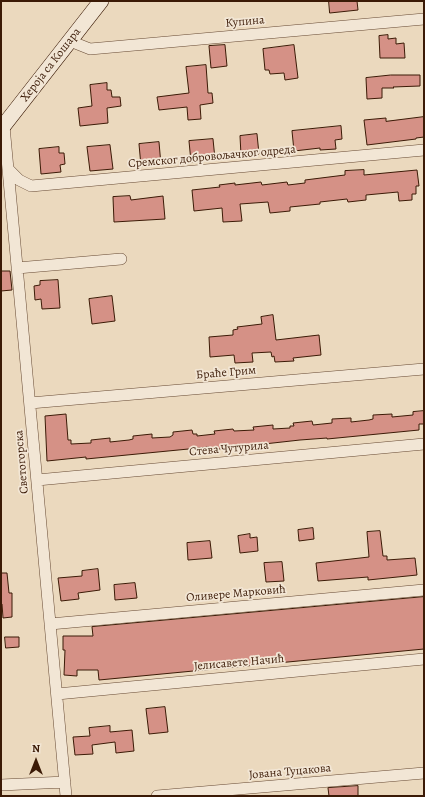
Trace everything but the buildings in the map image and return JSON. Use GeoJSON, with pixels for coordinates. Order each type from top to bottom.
{"type":"FeatureCollection","features":[{"type":"Feature","properties":{"kind":"street","name":"Хероја са Кошара"},"geometry":{"type":"LineString","coordinates":[[2,128],[101,1]]}},
{"type":"Feature","properties":{"kind":"street","name":"Купина"},"geometry":{"type":"LineString","coordinates":[[70,41],[90,49],[424,19]]}},
{"type":"Feature","properties":{"kind":"street","name":"Светогорска"},"geometry":{"type":"LineString","coordinates":[[2,128],[9,170],[66,796]]}},
{"type":"Feature","properties":{"kind":"street","name":"Сремског добровољачког одреда"},"geometry":{"type":"LineString","coordinates":[[9,170],[19,180],[31,186],[424,150]]}},
{"type":"Feature","properties":{"kind":"street"},"geometry":{"type":"LineString","coordinates":[[17,268],[121,259]]}},
{"type":"Feature","properties":{"kind":"street","name":"Браће Грим"},"geometry":{"type":"LineString","coordinates":[[30,403],[424,369]]}},
{"type":"Feature","properties":{"kind":"street","name":"Стева Чутурила"},"geometry":{"type":"LineString","coordinates":[[37,480],[424,444]]}},
{"type":"Feature","properties":{"kind":"street","name":"Оливере Марковић"},"geometry":{"type":"LineString","coordinates":[[50,624],[424,590]]}},
{"type":"Feature","properties":{"kind":"street","name":"Јелисавете Начић"},"geometry":{"type":"LineString","coordinates":[[57,694],[424,659]]}},
{"type":"Feature","properties":{"kind":"street","name":"Јована Туцакова"},"geometry":{"type":"LineString","coordinates":[[157,796],[424,774]]}},
{"type":"Feature","properties":{"kind":"street"},"geometry":{"type":"LineString","coordinates":[[1,785],[65,782]]}}]}
